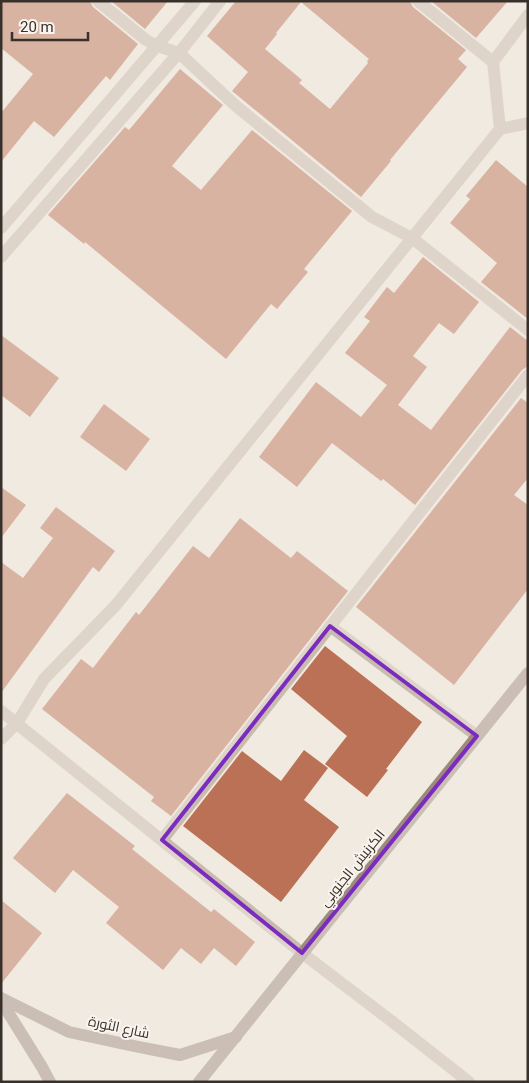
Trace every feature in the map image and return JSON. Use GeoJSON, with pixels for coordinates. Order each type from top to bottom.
{"type":"FeatureCollection","features":[{"type":"Feature","properties":{"kind":"main road","name":"الكرنيش الجنوبي"},"geometry":{"type":"LineString","coordinates":[[199,1082],[528,673]]}},
{"type":"Feature","properties":{"kind":"main road","name":"شارع الثورة"},"geometry":{"type":"LineString","coordinates":[[1,999],[70,1032],[180,1054],[237,1037]]}},
{"type":"Feature","properties":{"kind":"main road","name":"شارع الثورة"},"geometry":{"type":"LineString","coordinates":[[1,999],[50,1082]]}},
{"type":"Feature","properties":{"kind":"street"},"geometry":{"type":"LineString","coordinates":[[98,1],[146,40],[178,53],[236,106],[372,217],[412,238],[528,330]]}},
{"type":"Feature","properties":{"kind":"street"},"geometry":{"type":"LineString","coordinates":[[1,228],[195,1]]}},
{"type":"Feature","properties":{"kind":"street"},"geometry":{"type":"LineString","coordinates":[[1,257],[178,53],[220,1]]}},
{"type":"Feature","properties":{"kind":"street"},"geometry":{"type":"LineString","coordinates":[[418,1],[492,62],[500,129]]}},
{"type":"Feature","properties":{"kind":"street"},"geometry":{"type":"LineString","coordinates":[[492,62],[528,15]]}},
{"type":"Feature","properties":{"kind":"street"},"geometry":{"type":"LineString","coordinates":[[1,739],[16,723],[44,679],[116,605],[500,129],[528,123]]}},
{"type":"Feature","properties":{"kind":"street"},"geometry":{"type":"LineString","coordinates":[[162,840],[528,375]]}},
{"type":"Feature","properties":{"kind":"street"},"geometry":{"type":"LineString","coordinates":[[330,626],[477,736]]}},
{"type":"Feature","properties":{"kind":"street"},"geometry":{"type":"LineString","coordinates":[[1,711],[302,953],[394,1022],[469,1082]]}},
{"type":"Feature","properties":{"kind":"highlighted area"},"geometry":{"type":"Polygon","coordinates":[[[330,626],[477,736],[302,953],[162,840],[330,626]]]}},
{"type":"Feature","properties":{"kind":"building"},"geometry":{"type":"Polygon","coordinates":[[[1,1],[90,1],[93,7],[138,44],[110,80],[106,76],[54,137],[34,121],[1,162],[1,113],[33,74],[1,48],[1,1]]]}},
{"type":"Feature","properties":{"kind":"building"},"geometry":{"type":"Polygon","coordinates":[[[111,1],[168,1],[145,29],[111,1]]]}},
{"type":"Feature","properties":{"kind":"building"},"geometry":{"type":"Polygon","coordinates":[[[236,1],[410,1],[413,7],[466,50],[458,59],[467,67],[361,197],[232,91],[248,72],[207,36],[236,1]],[[301,2],[265,49],[302,80],[299,83],[330,109],[368,63],[369,59],[301,2]]]}},
{"type":"Feature","properties":{"kind":"building"},"geometry":{"type":"Polygon","coordinates":[[[431,1],[508,1],[476,38],[431,1]]]}},
{"type":"Feature","properties":{"kind":"building"},"geometry":{"type":"Polygon","coordinates":[[[180,69],[223,105],[172,166],[201,190],[252,130],[352,211],[304,269],[308,272],[277,309],[271,304],[226,359],[85,242],[84,244],[48,215],[125,127],[129,130],[180,69]]]}},
{"type":"Feature","properties":{"kind":"building"},"geometry":{"type":"Polygon","coordinates":[[[496,160],[528,187],[528,319],[481,282],[497,263],[450,223],[470,199],[466,196],[496,160]]]}},
{"type":"Feature","properties":{"kind":"building"},"geometry":{"type":"Polygon","coordinates":[[[423,257],[479,302],[454,334],[439,323],[413,356],[427,367],[398,405],[431,430],[510,327],[528,341],[528,366],[522,370],[415,505],[383,479],[381,481],[332,443],[297,487],[259,457],[316,382],[361,417],[387,385],[345,353],[370,321],[364,317],[387,287],[394,293],[423,257]]]}},
{"type":"Feature","properties":{"kind":"building"},"geometry":{"type":"Polygon","coordinates":[[[1,335],[59,378],[30,417],[1,395],[1,335]]]}},
{"type":"Feature","properties":{"kind":"building"},"geometry":{"type":"Polygon","coordinates":[[[521,398],[528,403],[528,478],[514,495],[528,505],[528,589],[454,685],[356,607],[521,398]]]}},
{"type":"Feature","properties":{"kind":"building"},"geometry":{"type":"Polygon","coordinates":[[[104,404],[150,439],[126,471],[80,437],[104,404]]]}},
{"type":"Feature","properties":{"kind":"building"},"geometry":{"type":"Polygon","coordinates":[[[1,487],[26,505],[1,538],[1,487]]]}},
{"type":"Feature","properties":{"kind":"building"},"geometry":{"type":"Polygon","coordinates":[[[56,507],[115,551],[99,572],[93,567],[1,693],[1,562],[23,578],[53,538],[40,528],[56,507]]]}},
{"type":"Feature","properties":{"kind":"building"},"geometry":{"type":"Polygon","coordinates":[[[240,518],[291,558],[297,551],[348,591],[171,816],[151,801],[154,797],[42,709],[81,659],[93,668],[136,612],[139,615],[193,546],[209,558],[240,518]]]}},
{"type":"Feature","properties":{"kind":"building"},"geometry":{"type":"Polygon","coordinates":[[[325,646],[422,722],[367,797],[325,764],[347,736],[291,689],[325,646]]]}},
{"type":"Feature","properties":{"kind":"building"},"geometry":{"type":"Polygon","coordinates":[[[304,750],[328,768],[304,800],[339,827],[281,902],[183,826],[242,751],[281,781],[304,750]]]}},
{"type":"Feature","properties":{"kind":"building"},"geometry":{"type":"Polygon","coordinates":[[[67,793],[135,846],[132,849],[211,912],[214,909],[255,942],[236,966],[214,948],[201,964],[181,948],[163,970],[106,923],[119,907],[73,870],[55,893],[13,858],[67,793]]]}},
{"type":"Feature","properties":{"kind":"building"},"geometry":{"type":"Polygon","coordinates":[[[1,900],[42,933],[1,984],[1,900]]]}}]}
